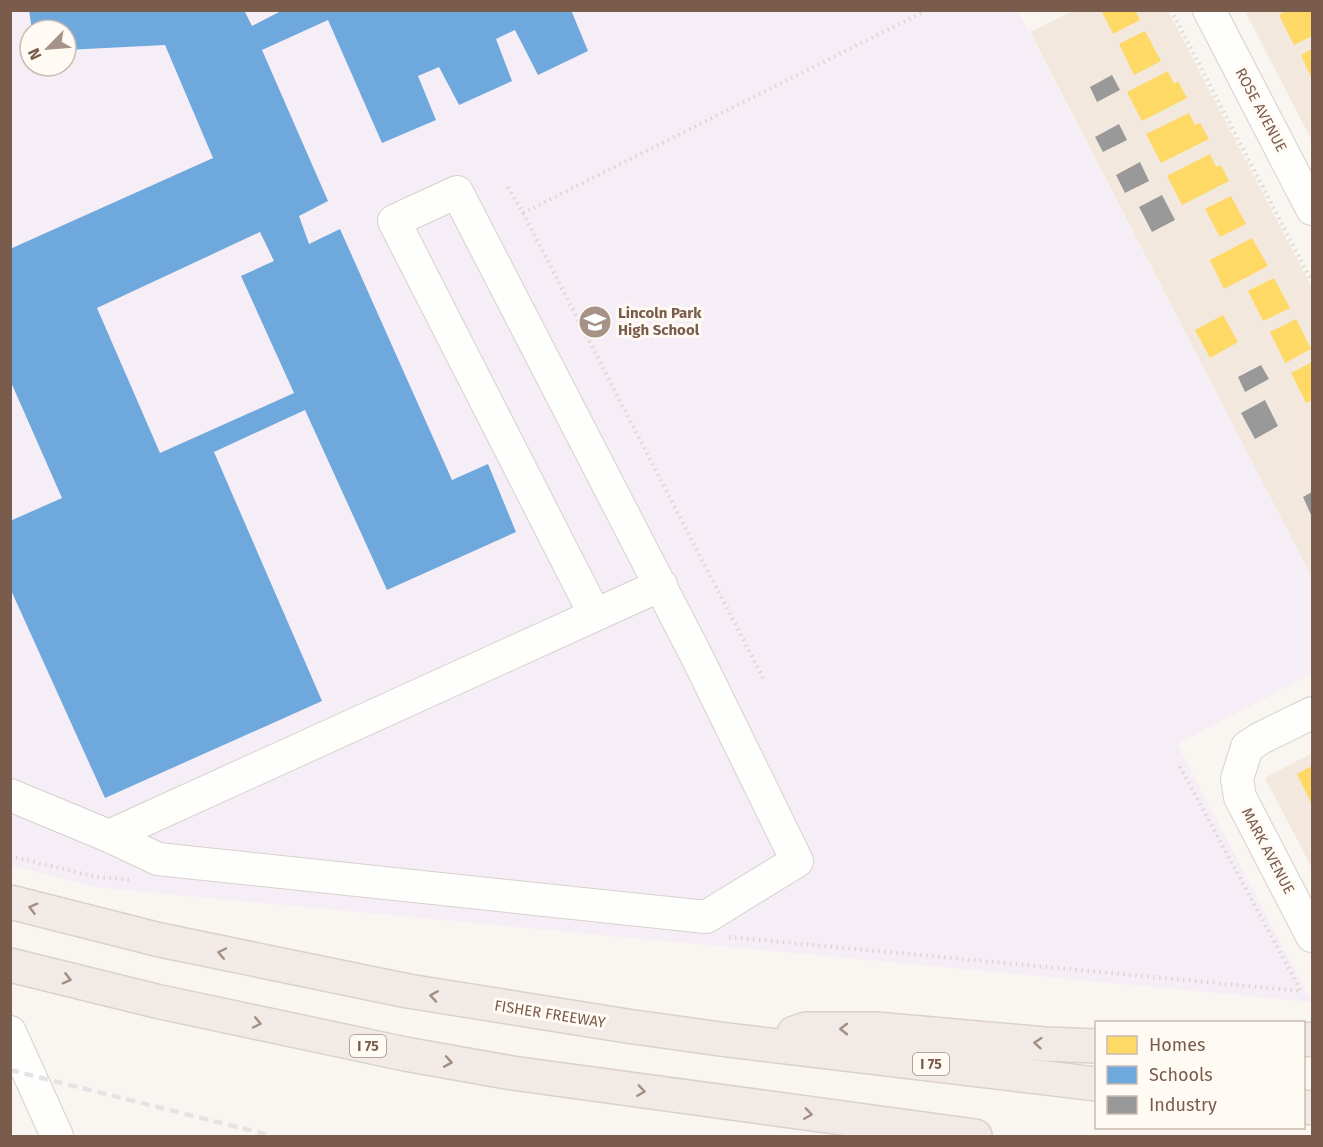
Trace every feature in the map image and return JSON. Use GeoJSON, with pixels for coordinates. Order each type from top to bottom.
{"type":"FeatureCollection","features":[{"type":"Feature","properties":{"kind":"highway","name":"FISHER FREEWAY"},"geometry":{"type":"LineString","coordinates":[[10,902],[160,940],[408,991],[627,1026],[1095,1084]]}},
{"type":"Feature","properties":{"kind":"highway","name":"I 75"},"geometry":{"type":"LineString","coordinates":[[10,965],[156,1001],[405,1054],[512,1073],[975,1137]]}},
{"type":"Feature","properties":{"kind":"highway"},"geometry":{"type":"LineString","coordinates":[[765,1043],[806,1029],[876,1029],[1095,1047]]}},
{"type":"Feature","properties":{"kind":"highway"},"geometry":{"type":"LineString","coordinates":[[729,1103],[786,1132],[812,1137]]}},
{"type":"Feature","properties":{"kind":"street","name":"ROSE AVENUE"},"geometry":{"type":"LineString","coordinates":[[1209,10],[1312,209]]}},
{"type":"Feature","properties":{"kind":"street"},"geometry":{"type":"LineString","coordinates":[[10,795],[158,859],[706,917],[797,861],[661,585],[457,192],[394,221],[595,615]]}},
{"type":"Feature","properties":{"kind":"street"},"geometry":{"type":"LineString","coordinates":[[109,836],[661,585]]}},
{"type":"Feature","properties":{"kind":"street","name":"MARK AVENUE"},"geometry":{"type":"LineString","coordinates":[[1312,713],[1247,747],[1237,780],[1240,797],[1312,936]]}},
{"type":"Feature","properties":{"kind":"street"},"geometry":{"type":"LineString","coordinates":[[10,1032],[57,1137]]}},
{"type":"Feature","properties":{"kind":"path"},"geometry":{"type":"LineString","coordinates":[[522,213],[927,10]]}},
{"type":"Feature","properties":{"kind":"path"},"geometry":{"type":"LineString","coordinates":[[1171,10],[1312,282]]}},
{"type":"Feature","properties":{"kind":"path"},"geometry":{"type":"LineString","coordinates":[[508,187],[763,678]]}},
{"type":"Feature","properties":{"kind":"shaded area","name":"Lincoln Park High School"},"geometry":{"type":"Polygon","coordinates":[[[10,11],[1018,11],[1312,578],[1312,674],[1177,744],[1312,1002],[93,887],[11,865],[10,11]]]}},
{"type":"Feature","properties":{"kind":"shaded area"},"geometry":{"type":"Polygon","coordinates":[[[1073,11],[1168,11],[1312,288],[1312,578],[1030,32],[1073,11]]]}},
{"type":"Feature","properties":{"kind":"shaded area"},"geometry":{"type":"Polygon","coordinates":[[[1245,11],[1312,11],[1312,141],[1245,11]]]}},
{"type":"Feature","properties":{"kind":"shaded area"},"geometry":{"type":"Polygon","coordinates":[[[1312,753],[1312,868],[1265,778],[1312,753]]]}},
{"type":"Feature","properties":{"kind":"building: Homes"},"geometry":{"type":"Polygon","coordinates":[[[1101,10],[1135,10],[1140,20],[1113,34],[1101,10]]]}},
{"type":"Feature","properties":{"kind":"building: Homes"},"geometry":{"type":"Polygon","coordinates":[[[1287,10],[1310,10],[1312,36],[1294,45],[1279,15],[1287,10]]]}},
{"type":"Feature","properties":{"kind":"building: Homes"},"geometry":{"type":"Polygon","coordinates":[[[1145,31],[1161,61],[1134,75],[1119,44],[1145,31]]]}},
{"type":"Feature","properties":{"kind":"building: Homes"},"geometry":{"type":"Polygon","coordinates":[[[1312,49],[1312,79],[1301,55],[1312,49]]]}},
{"type":"Feature","properties":{"kind":"building: Homes"},"geometry":{"type":"Polygon","coordinates":[[[1168,71],[1174,84],[1178,81],[1187,98],[1142,121],[1127,92],[1168,71]]]}},
{"type":"Feature","properties":{"kind":"building: Homes"},"geometry":{"type":"Polygon","coordinates":[[[1189,113],[1195,125],[1200,123],[1209,139],[1161,163],[1146,134],[1189,113]]]}},
{"type":"Feature","properties":{"kind":"building: Homes"},"geometry":{"type":"Polygon","coordinates":[[[1210,154],[1216,167],[1221,165],[1229,181],[1182,205],[1167,176],[1210,154]]]}},
{"type":"Feature","properties":{"kind":"building: Homes"},"geometry":{"type":"Polygon","coordinates":[[[1231,196],[1246,224],[1220,237],[1205,209],[1231,196]]]}},
{"type":"Feature","properties":{"kind":"building: Homes"},"geometry":{"type":"Polygon","coordinates":[[[1252,238],[1268,266],[1224,289],[1210,260],[1252,238]]]}},
{"type":"Feature","properties":{"kind":"building: Homes"},"geometry":{"type":"Polygon","coordinates":[[[1274,278],[1290,308],[1263,321],[1248,291],[1274,278]]]}},
{"type":"Feature","properties":{"kind":"building: Homes"},"geometry":{"type":"Polygon","coordinates":[[[1223,315],[1238,342],[1210,358],[1195,330],[1223,315]]]}},
{"type":"Feature","properties":{"kind":"building: Homes"},"geometry":{"type":"Polygon","coordinates":[[[1296,319],[1311,349],[1285,363],[1270,332],[1296,319]]]}},
{"type":"Feature","properties":{"kind":"building: Homes"},"geometry":{"type":"Polygon","coordinates":[[[1312,362],[1312,400],[1306,403],[1291,373],[1312,362]]]}},
{"type":"Feature","properties":{"kind":"building: Homes"},"geometry":{"type":"Polygon","coordinates":[[[1312,766],[1312,805],[1297,774],[1312,766]]]}},
{"type":"Feature","properties":{"kind":"building: Schools"},"geometry":{"type":"Polygon","coordinates":[[[29,10],[244,10],[252,26],[283,10],[571,10],[588,51],[538,75],[515,30],[496,39],[512,81],[459,105],[439,67],[418,76],[436,120],[382,143],[328,20],[262,50],[328,201],[299,216],[309,244],[340,229],[452,480],[488,464],[516,532],[387,590],[305,410],[214,452],[322,701],[105,798],[10,588],[10,521],[62,498],[10,380],[10,249],[213,158],[165,45],[78,49],[78,18],[30,18],[29,10]],[[260,232],[97,308],[160,453],[294,393],[241,276],[274,261],[260,232]]]}},
{"type":"Feature","properties":{"kind":"building: Industry"},"geometry":{"type":"Polygon","coordinates":[[[1112,75],[1120,90],[1097,102],[1090,87],[1112,75]]]}},
{"type":"Feature","properties":{"kind":"building: Industry"},"geometry":{"type":"Polygon","coordinates":[[[1119,124],[1127,140],[1103,152],[1095,137],[1119,124]]]}},
{"type":"Feature","properties":{"kind":"building: Industry"},"geometry":{"type":"Polygon","coordinates":[[[1140,162],[1149,181],[1125,193],[1116,175],[1140,162]]]}},
{"type":"Feature","properties":{"kind":"building: Industry"},"geometry":{"type":"Polygon","coordinates":[[[1162,195],[1175,220],[1152,232],[1139,207],[1162,195]]]}},
{"type":"Feature","properties":{"kind":"building: Industry"},"geometry":{"type":"Polygon","coordinates":[[[1261,365],[1269,379],[1245,392],[1238,377],[1261,365]]]}},
{"type":"Feature","properties":{"kind":"building: Industry"},"geometry":{"type":"Polygon","coordinates":[[[1265,400],[1278,426],[1255,439],[1241,413],[1265,400]]]}},
{"type":"Feature","properties":{"kind":"building: Industry"},"geometry":{"type":"Polygon","coordinates":[[[1312,492],[1312,517],[1303,497],[1312,492]]]}},
{"type":"Feature","properties":{"kind":"railway"},"geometry":{"type":"LineString","coordinates":[[10,1070],[273,1136]]}},
{"type":"Feature","properties":{"kind":"place","name":"Lincoln Park High School"},"geometry":{"type":"Point","coordinates":[595,322]}}]}
